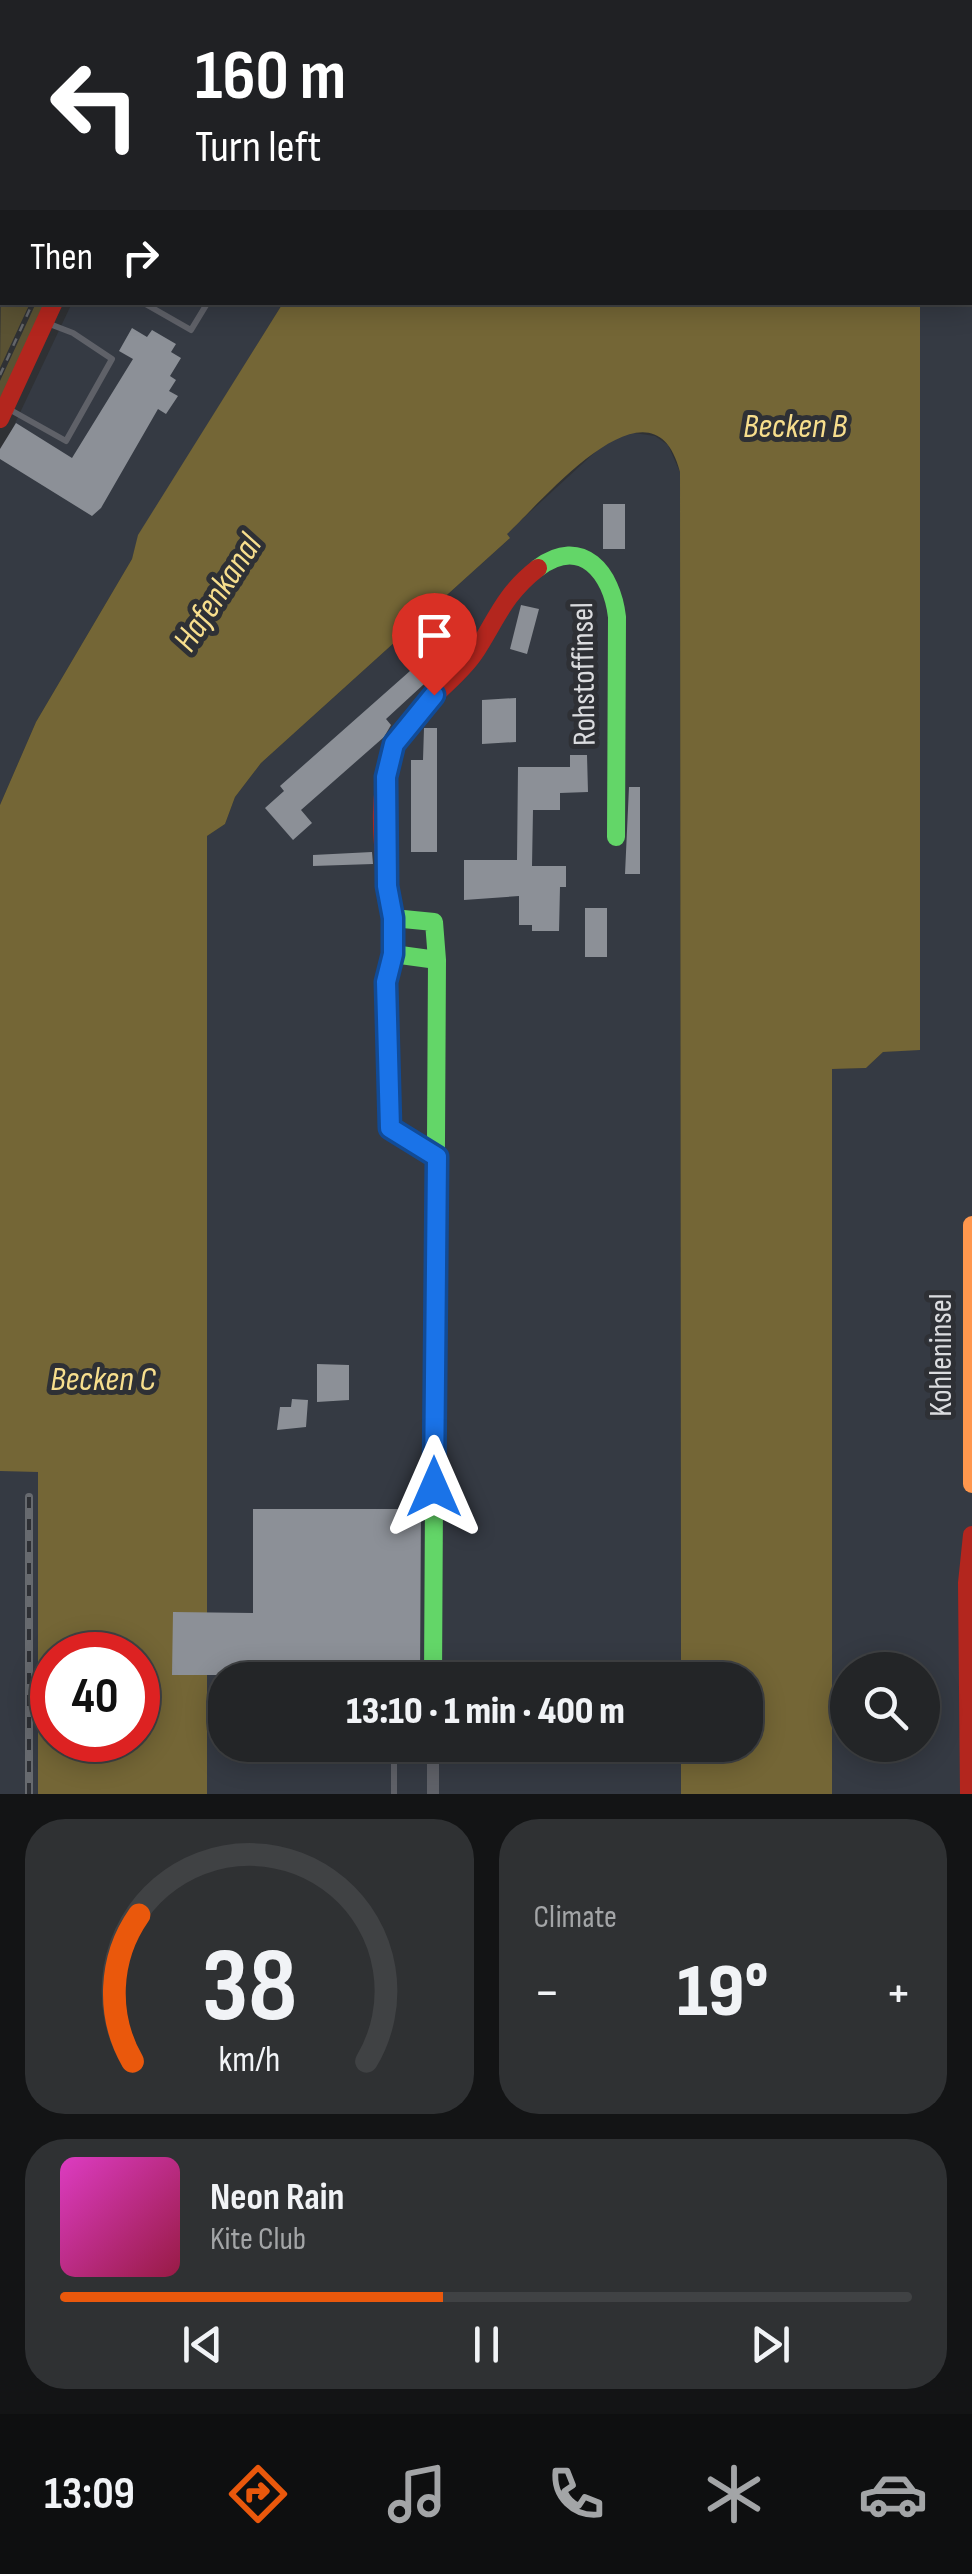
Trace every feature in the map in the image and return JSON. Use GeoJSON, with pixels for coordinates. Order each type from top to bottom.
{"type":"FeatureCollection","features":[{"type":"Feature","properties":{"kind":"street"},"geometry":{"type":"LineString","coordinates":[[3,413],[53,305]]}},
{"type":"Feature","properties":{"kind":"street","name":"Rohstoffinsel"},"geometry":{"type":"LineString","coordinates":[[393,954],[393,918],[387,886],[386,777],[394,744],[414,715],[474,656],[503,604],[540,566],[564,554],[581,554],[600,568],[612,584],[618,617],[616,837]]}},
{"type":"Feature","properties":{"kind":"street"},"geometry":{"type":"LineString","coordinates":[[393,918],[434,922],[438,960],[434,1662]]}},
{"type":"Feature","properties":{"kind":"street"},"geometry":{"type":"LineString","coordinates":[[393,954],[438,960]]}},
{"type":"Feature","properties":{"kind":"street","name":"Kohleninsel"},"geometry":{"type":"LineString","coordinates":[[972,1225],[972,1484]]}},
{"type":"Feature","properties":{"kind":"street"},"geometry":{"type":"LineString","coordinates":[[969,1794],[968,1583],[972,1535]]}},
{"type":"Feature","properties":{"kind":"street"},"geometry":{"type":"LineString","coordinates":[[433,1762],[433,1794]]}},
{"type":"Feature","properties":{"kind":"lane"},"geometry":{"type":"LineString","coordinates":[[147,305],[192,330],[206,305]]}},
{"type":"Feature","properties":{"kind":"lane"},"geometry":{"type":"LineString","coordinates":[[3,413],[66,441],[112,359],[74,334],[45,322]]}},
{"type":"Feature","properties":{"kind":"lane"},"geometry":{"type":"LineString","coordinates":[[393,954],[386,982],[390,1128],[437,1157]]}},
{"type":"Feature","properties":{"kind":"lane"},"geometry":{"type":"LineString","coordinates":[[394,1762],[394,1794]]}},
{"type":"Feature","properties":{"kind":"path"},"geometry":{"type":"LineString","coordinates":[[0,375],[32,305]]}},
{"type":"Feature","properties":{"kind":"shaded area"},"geometry":{"type":"Polygon","coordinates":[[[1,305],[29,305],[0,368],[1,305]]]}},
{"type":"Feature","properties":{"kind":"shaded area"},"geometry":{"type":"Polygon","coordinates":[[[35,305],[47,305],[0,405],[0,381],[35,305]]]}},
{"type":"Feature","properties":{"kind":"shaded area"},"geometry":{"type":"Polygon","coordinates":[[[71,305],[282,305],[139,535],[132,559],[36,722],[0,805],[0,455],[71,305]]]}},
{"type":"Feature","properties":{"kind":"shaded area"},"geometry":{"type":"Polygon","coordinates":[[[920,305],[972,305],[972,1794],[832,1794],[832,1762],[940,1762],[940,1652],[832,1652],[832,1069],[866,1068],[883,1052],[920,1049],[920,305]]]}},
{"type":"Feature","properties":{"kind":"shaded area"},"geometry":{"type":"Polygon","coordinates":[[[627,432],[655,436],[668,445],[680,472],[681,1662],[208,1662],[208,1762],[681,1762],[681,1794],[207,1794],[207,836],[225,824],[235,797],[261,763],[509,539],[506,534],[605,443],[627,432]]]}},
{"type":"Feature","properties":{"kind":"shaded area"},"geometry":{"type":"Polygon","coordinates":[[[0,1471],[38,1471],[38,1632],[30,1632],[30,1762],[38,1762],[38,1794],[0,1794],[0,1471]]]}},
{"type":"Feature","properties":{"kind":"water"},"geometry":{"type":"Polygon","coordinates":[[[282,305],[920,305],[920,1050],[883,1052],[866,1068],[832,1069],[832,1794],[681,1794],[681,1762],[763,1762],[763,1662],[681,1662],[680,472],[666,443],[646,432],[623,437],[596,451],[570,472],[507,534],[510,538],[261,763],[235,797],[225,824],[207,836],[207,1794],[38,1794],[38,1762],[160,1762],[160,1632],[38,1632],[38,1472],[0,1471],[0,805],[36,722],[132,559],[138,535],[282,305]]]}},
{"type":"Feature","properties":{"kind":"building"},"geometry":{"type":"Polygon","coordinates":[[[132,328],[147,337],[152,330],[176,344],[171,352],[181,358],[170,376],[176,380],[169,391],[178,396],[166,414],[158,409],[101,508],[92,516],[0,459],[0,449],[16,423],[72,458],[133,359],[119,351],[132,328]]]}},
{"type":"Feature","properties":{"kind":"building"},"geometry":{"type":"Polygon","coordinates":[[[603,504],[625,504],[625,549],[603,549],[603,504]]]}},
{"type":"Feature","properties":{"kind":"building"},"geometry":{"type":"Polygon","coordinates":[[[521,605],[539,609],[527,654],[510,649],[521,605]]]}},
{"type":"Feature","properties":{"kind":"building"},"geometry":{"type":"Polygon","coordinates":[[[462,625],[470,634],[461,650],[386,719],[391,725],[384,737],[301,810],[312,823],[293,840],[265,808],[284,791],[280,786],[462,625]]]}},
{"type":"Feature","properties":{"kind":"building"},"geometry":{"type":"Polygon","coordinates":[[[516,698],[516,742],[482,744],[482,700],[516,698]]]}},
{"type":"Feature","properties":{"kind":"building"},"geometry":{"type":"Polygon","coordinates":[[[424,728],[437,728],[437,852],[411,852],[411,760],[423,760],[424,728]]]}},
{"type":"Feature","properties":{"kind":"building"},"geometry":{"type":"Polygon","coordinates":[[[570,755],[587,755],[588,792],[560,793],[560,810],[533,810],[532,866],[566,866],[566,887],[560,887],[559,931],[532,931],[532,925],[519,925],[519,896],[464,900],[464,860],[517,860],[518,767],[570,767],[570,755]]]}},
{"type":"Feature","properties":{"kind":"building"},"geometry":{"type":"Polygon","coordinates":[[[629,787],[640,787],[640,874],[625,874],[629,787]]]}},
{"type":"Feature","properties":{"kind":"building"},"geometry":{"type":"Polygon","coordinates":[[[372,852],[373,864],[313,866],[313,855],[372,852]]]}},
{"type":"Feature","properties":{"kind":"building"},"geometry":{"type":"Polygon","coordinates":[[[585,908],[607,908],[607,957],[585,957],[585,908]]]}},
{"type":"Feature","properties":{"kind":"building"},"geometry":{"type":"Polygon","coordinates":[[[317,1364],[349,1365],[349,1400],[317,1402],[317,1364]]]}},
{"type":"Feature","properties":{"kind":"building"},"geometry":{"type":"Polygon","coordinates":[[[292,1399],[308,1400],[306,1427],[277,1430],[280,1407],[291,1407],[292,1399]]]}},
{"type":"Feature","properties":{"kind":"building"},"geometry":{"type":"Polygon","coordinates":[[[253,1509],[421,1509],[420,1662],[208,1662],[208,1675],[172,1675],[173,1612],[253,1613],[253,1509]]]}},
{"type":"Feature","properties":{"kind":"railway"},"geometry":{"type":"LineString","coordinates":[[29,1497],[29,1794]]}},
{"type":"Feature","properties":{"kind":"traffic: fast"},"geometry":{"type":"LineString","coordinates":[[538,568],[554,559],[581,557],[601,573],[614,601],[616,837]]}},
{"type":"Feature","properties":{"kind":"traffic: fast"},"geometry":{"type":"LineString","coordinates":[[393,918],[434,922],[437,960],[393,954],[393,918]]}},
{"type":"Feature","properties":{"kind":"traffic: fast"},"geometry":{"type":"LineString","coordinates":[[433,1662],[437,960]]}},
{"type":"Feature","properties":{"kind":"traffic: slow"},"geometry":{"type":"LineString","coordinates":[[972,1225],[972,1484]]}},
{"type":"Feature","properties":{"kind":"traffic: jam"},"geometry":{"type":"LineString","coordinates":[[0,419],[53,305]]}},
{"type":"Feature","properties":{"kind":"traffic: jam"},"geometry":{"type":"LineString","coordinates":[[393,918],[382,817],[383,791],[396,743],[409,722],[467,663],[508,598],[538,568]]}},
{"type":"Feature","properties":{"kind":"traffic: jam"},"geometry":{"type":"LineString","coordinates":[[969,1794],[967,1583],[972,1535]]}},
{"type":"Feature","properties":{"kind":"route"},"geometry":{"type":"LineString","coordinates":[[434,695],[394,744],[386,777],[387,886],[393,918],[393,954],[386,982],[390,1128],[416,1148],[437,1157],[434,1487]]}},
{"type":"Feature","properties":{"kind":"water label","name":"Becken B"},"geometry":{"type":"Point","coordinates":[795,426]}},
{"type":"Feature","properties":{"kind":"water label","name":"Hafenkanal"},"geometry":{"type":"Point","coordinates":[218,593]}},
{"type":"Feature","properties":{"kind":"water label","name":"Becken C"},"geometry":{"type":"Point","coordinates":[103,1379]}}]}
